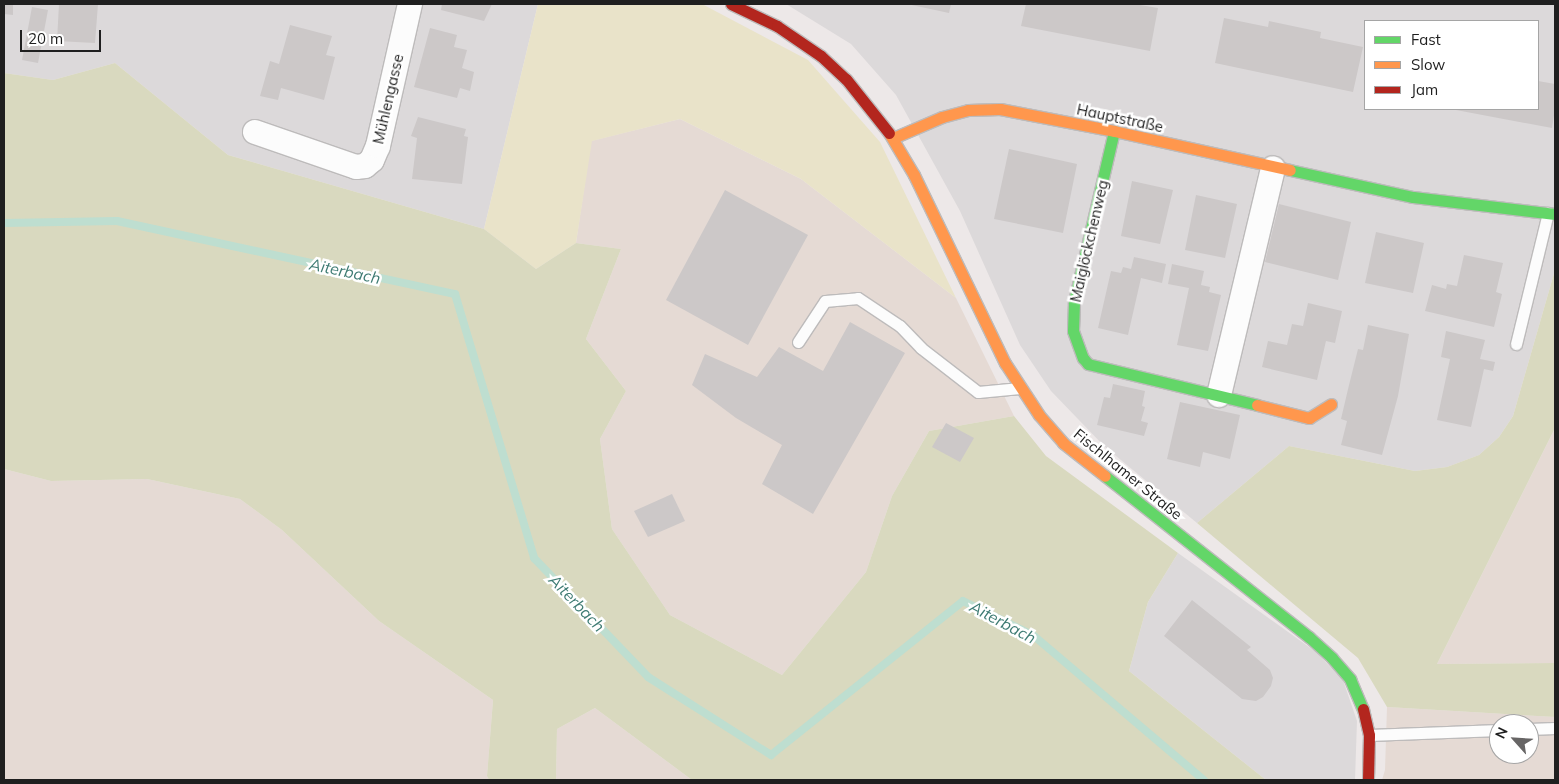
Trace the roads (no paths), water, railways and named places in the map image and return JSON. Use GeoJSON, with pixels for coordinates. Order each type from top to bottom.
{"type":"FeatureCollection","features":[{"type":"Feature","properties":{"kind":"street","name":"Mühlengasse"},"geometry":{"type":"LineString","coordinates":[[255,132],[356,166],[365,166],[372,160],[378,146],[410,4]]}},
{"type":"Feature","properties":{"kind":"street"},"geometry":{"type":"LineString","coordinates":[[745,7],[777,26],[846,78],[893,138]]}},
{"type":"Feature","properties":{"kind":"street","name":"Hauptstraße"},"geometry":{"type":"LineString","coordinates":[[893,138],[942,116],[985,108],[1114,132],[1413,197],[1552,214]]}},
{"type":"Feature","properties":{"kind":"street","name":"Maiglöckchenweg"},"geometry":{"type":"LineString","coordinates":[[1114,132],[1074,302],[1073,331],[1083,358],[1095,368],[1219,395],[1310,418],[1331,404]]}},
{"type":"Feature","properties":{"kind":"street","name":"Fischlhamer Straße"},"geometry":{"type":"LineString","coordinates":[[893,138],[914,176],[990,334],[1020,388],[1063,443],[1287,620],[1332,658],[1350,679],[1362,707],[1369,734],[1368,780]]}},
{"type":"Feature","properties":{"kind":"street"},"geometry":{"type":"LineString","coordinates":[[1219,395],[1273,168]]}},
{"type":"Feature","properties":{"kind":"lane"},"geometry":{"type":"LineString","coordinates":[[1516,344],[1552,214]]}},
{"type":"Feature","properties":{"kind":"lane"},"geometry":{"type":"LineString","coordinates":[[798,342],[825,301],[858,298],[900,326],[920,348],[978,392],[1020,388]]}},
{"type":"Feature","properties":{"kind":"lane"},"geometry":{"type":"LineString","coordinates":[[1539,729],[1555,728]]}},
{"type":"Feature","properties":{"kind":"lane"},"geometry":{"type":"LineString","coordinates":[[1369,734],[1489,730]]}},
{"type":"Feature","properties":{"kind":"waterway","name":"Aiterbach"},"geometry":{"type":"LineString","coordinates":[[4,223],[117,221],[455,294],[534,558],[648,677],[771,755],[963,601],[1034,636],[1204,780]]}}]}
